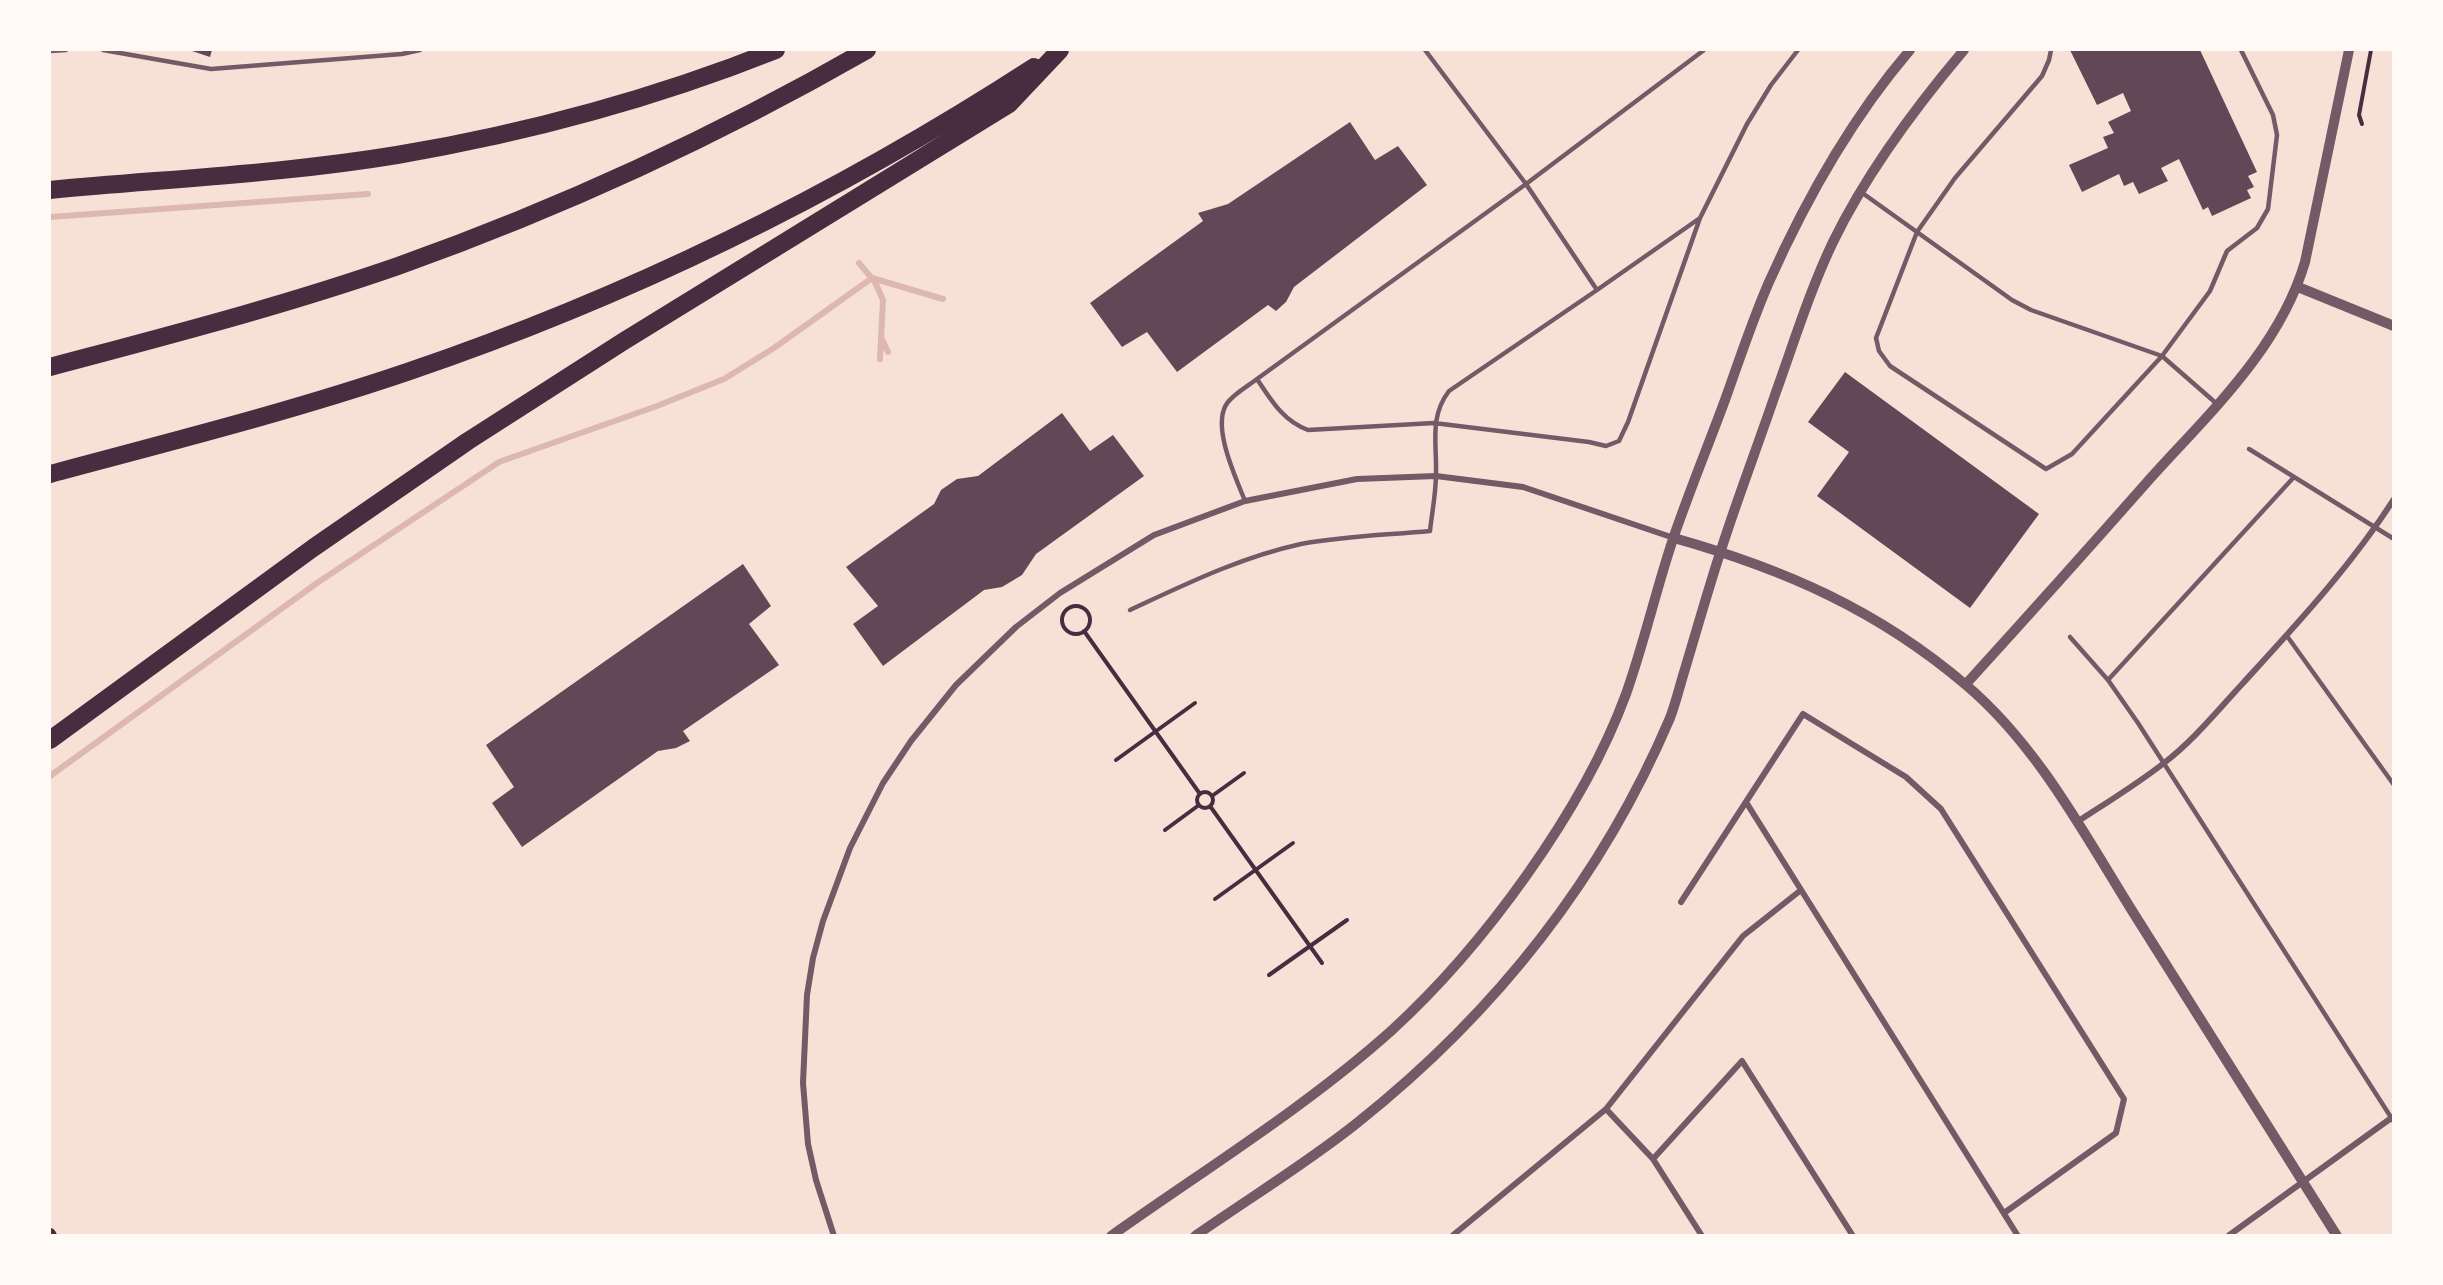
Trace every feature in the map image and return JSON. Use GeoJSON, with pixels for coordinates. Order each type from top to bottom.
{"type":"FeatureCollection","features":[{"type":"Feature","properties":{"kind":"highway"},"geometry":{"type":"LineString","coordinates":[[50,190],[307,166],[436,148],[514,133],[614,107],[776,50]]}},
{"type":"Feature","properties":{"kind":"highway"},"geometry":{"type":"LineString","coordinates":[[50,368],[265,308],[397,266],[472,238],[541,211],[681,148],[867,50]]}},
{"type":"Feature","properties":{"kind":"highway"},"geometry":{"type":"LineString","coordinates":[[50,474],[350,390],[447,358],[590,303],[703,253],[812,199],[953,118],[1060,50]]}},
{"type":"Feature","properties":{"kind":"highway"},"geometry":{"type":"LineString","coordinates":[[50,740],[332,534],[459,446],[624,341],[1009,104],[1060,50]]}},
{"type":"Feature","properties":{"kind":"street"},"geometry":{"type":"LineString","coordinates":[[1111,1236],[1324,1086],[1389,1032],[1421,1002],[1472,946],[1533,864],[1569,809],[1599,754],[1625,695],[1674,538],[1767,286],[1796,223],[1825,169],[1852,127],[1910,50]]}},
{"type":"Feature","properties":{"kind":"street"},"geometry":{"type":"LineString","coordinates":[[1195,1236],[1354,1126],[1423,1068],[1510,978],[1574,892],[1612,834],[1643,776],[1671,714],[1720,551],[1807,304],[1833,243],[1891,143],[1932,87],[1964,50]]}},
{"type":"Feature","properties":{"kind":"street"},"geometry":{"type":"LineString","coordinates":[[1966,684],[2217,404],[2274,333],[2298,287],[2312,235],[2349,50]]}},
{"type":"Feature","properties":{"kind":"street"},"geometry":{"type":"LineString","coordinates":[[2298,287],[2394,326]]}},
{"type":"Feature","properties":{"kind":"street"},"geometry":{"type":"LineString","coordinates":[[834,1236],[816,1180],[808,1144],[802,1083],[807,995],[813,958],[835,886],[866,814],[911,741],[956,685],[1016,627],[1060,593],[1154,536],[1245,501],[1357,479],[1436,476],[1523,487],[1784,573],[1847,603],[1900,634],[1966,684],[2017,737],[2076,822],[2337,1236]]}},
{"type":"Feature","properties":{"kind":"street"},"geometry":{"type":"LineString","coordinates":[[2076,822],[2165,763],[2194,736],[2287,636],[2343,570],[2394,499]]}},
{"type":"Feature","properties":{"kind":"street"},"geometry":{"type":"LineString","coordinates":[[1681,902],[1803,714],[1906,777],[1941,808],[2124,1099],[2116,1133],[2004,1213]]}},
{"type":"Feature","properties":{"kind":"street"},"geometry":{"type":"LineString","coordinates":[[1746,802],[2018,1236]]}},
{"type":"Feature","properties":{"kind":"street"},"geometry":{"type":"LineString","coordinates":[[1452,1236],[1606,1109],[1743,936],[1802,890]]}},
{"type":"Feature","properties":{"kind":"street"},"geometry":{"type":"LineString","coordinates":[[1653,1159],[1742,1061],[1853,1236]]}},
{"type":"Feature","properties":{"kind":"street"},"geometry":{"type":"LineString","coordinates":[[1606,1109],[1653,1159],[1702,1236]]}},
{"type":"Feature","properties":{"kind":"street"},"geometry":{"type":"LineString","coordinates":[[2228,1236],[2393,1119]]}},
{"type":"Feature","properties":{"kind":"lane"},"geometry":{"type":"LineString","coordinates":[[50,51],[66,50]]}},
{"type":"Feature","properties":{"kind":"lane"},"geometry":{"type":"LineString","coordinates":[[103,50],[211,69],[402,54],[420,50]]}},
{"type":"Feature","properties":{"kind":"lane"},"geometry":{"type":"LineString","coordinates":[[1425,50],[1526,184],[1597,290]]}},
{"type":"Feature","properties":{"kind":"lane"},"geometry":{"type":"LineString","coordinates":[[1245,501],[1224,441],[1221,422],[1228,402],[1526,184],[1704,50]]}},
{"type":"Feature","properties":{"kind":"lane"},"geometry":{"type":"LineString","coordinates":[[1257,379],[1277,409],[1295,425],[1308,430],[1434,423],[1606,446],[1618,441],[1628,422],[1700,218],[1747,124],[1771,85],[1798,50]]}},
{"type":"Feature","properties":{"kind":"lane"},"geometry":{"type":"LineString","coordinates":[[2051,50],[2042,76],[1954,178],[1917,232],[1876,338],[1879,351],[1890,366],[2046,469],[2072,454],[2162,356],[2210,291],[2227,251],[2257,228],[2268,209],[2277,135],[2273,115],[2241,50]]}},
{"type":"Feature","properties":{"kind":"lane"},"geometry":{"type":"LineString","coordinates":[[1861,192],[2012,300],[2031,310],[2162,356],[2217,404]]}},
{"type":"Feature","properties":{"kind":"lane"},"geometry":{"type":"LineString","coordinates":[[1130,610],[1211,572],[1258,555],[1335,538],[1430,531],[1436,476],[1434,423],[1442,400],[1449,392],[1700,218]]}},
{"type":"Feature","properties":{"kind":"lane"},"geometry":{"type":"LineString","coordinates":[[2249,449],[2394,538]]}},
{"type":"Feature","properties":{"kind":"lane"},"geometry":{"type":"LineString","coordinates":[[2108,680],[2294,477]]}},
{"type":"Feature","properties":{"kind":"lane"},"geometry":{"type":"LineString","coordinates":[[2287,636],[2394,785]]}},
{"type":"Feature","properties":{"kind":"lane"},"geometry":{"type":"LineString","coordinates":[[2070,637],[2108,680],[2165,763],[2393,1119]]}},
{"type":"Feature","properties":{"kind":"path"},"geometry":{"type":"LineString","coordinates":[[2362,124],[2359,115],[2371,50]]}},
{"type":"Feature","properties":{"kind":"path"},"geometry":{"type":"LineString","coordinates":[[1076,606],[1088,612],[1090,620],[1084,631],[1075,633],[1066,630],[1063,616],[1068,609],[1076,606]]}},
{"type":"Feature","properties":{"kind":"path"},"geometry":{"type":"LineString","coordinates":[[1084,631],[1200,794]]}},
{"type":"Feature","properties":{"kind":"path"},"geometry":{"type":"LineString","coordinates":[[1116,760],[1195,703]]}},
{"type":"Feature","properties":{"kind":"path"},"geometry":{"type":"LineString","coordinates":[[1212,796],[1244,773]]}},
{"type":"Feature","properties":{"kind":"path"},"geometry":{"type":"LineString","coordinates":[[1200,794],[1208,793],[1212,796]]}},
{"type":"Feature","properties":{"kind":"path"},"geometry":{"type":"LineString","coordinates":[[1200,794],[1197,798],[1199,805],[1204,808],[1210,807]]}},
{"type":"Feature","properties":{"kind":"path"},"geometry":{"type":"LineString","coordinates":[[1210,807],[1213,801],[1212,796]]}},
{"type":"Feature","properties":{"kind":"path"},"geometry":{"type":"LineString","coordinates":[[1165,830],[1199,805]]}},
{"type":"Feature","properties":{"kind":"path"},"geometry":{"type":"LineString","coordinates":[[1210,807],[1322,963]]}},
{"type":"Feature","properties":{"kind":"path"},"geometry":{"type":"LineString","coordinates":[[1215,899],[1293,843]]}},
{"type":"Feature","properties":{"kind":"path"},"geometry":{"type":"LineString","coordinates":[[1269,975],[1347,920]]}},
{"type":"Feature","properties":{"kind":"building"},"geometry":{"type":"Polygon","coordinates":[[[189,50],[212,50],[210,57],[189,50]]]}},
{"type":"Feature","properties":{"kind":"building"},"geometry":{"type":"Polygon","coordinates":[[[2070,50],[2200,50],[2257,172],[2248,176],[2254,187],[2247,190],[2251,198],[2212,216],[2208,207],[2203,210],[2179,159],[2161,168],[2168,181],[2139,194],[2133,182],[2124,186],[2119,174],[2082,192],[2069,165],[2108,148],[2103,137],[2114,133],[2108,122],[2131,111],[2123,93],[2097,105],[2070,50]]]}},
{"type":"Feature","properties":{"kind":"building"},"geometry":{"type":"Polygon","coordinates":[[[1350,122],[1375,160],[1398,146],[1427,185],[1294,287],[1286,302],[1276,311],[1268,305],[1177,372],[1147,332],[1122,347],[1090,303],[1203,221],[1198,213],[1228,204],[1350,122]]]}},
{"type":"Feature","properties":{"kind":"building"},"geometry":{"type":"Polygon","coordinates":[[[1845,372],[2039,514],[1970,608],[1817,496],[1849,452],[1808,422],[1845,372]]]}},
{"type":"Feature","properties":{"kind":"building"},"geometry":{"type":"Polygon","coordinates":[[[1062,413],[1090,451],[1113,435],[1144,476],[1036,554],[1022,575],[1002,587],[984,590],[883,666],[853,624],[878,606],[846,567],[934,504],[941,490],[957,479],[978,476],[1062,413]]]}},
{"type":"Feature","properties":{"kind":"building"},"geometry":{"type":"Polygon","coordinates":[[[743,564],[771,606],[749,624],[779,665],[683,731],[690,741],[676,748],[658,751],[522,847],[492,803],[514,787],[486,745],[743,564]]]}},
{"type":"Feature","properties":{"kind":"waterway"},"geometry":{"type":"LineString","coordinates":[[50,217],[368,194]]}},
{"type":"Feature","properties":{"kind":"waterway"},"geometry":{"type":"LineString","coordinates":[[859,263],[875,282],[883,300],[880,359]]}},
{"type":"Feature","properties":{"kind":"waterway"},"geometry":{"type":"LineString","coordinates":[[50,776],[317,583],[499,462],[657,406],[724,379],[774,348],[872,278],[943,299]]}},
{"type":"Feature","properties":{"kind":"waterway"},"geometry":{"type":"LineString","coordinates":[[882,339],[888,352]]}}]}
